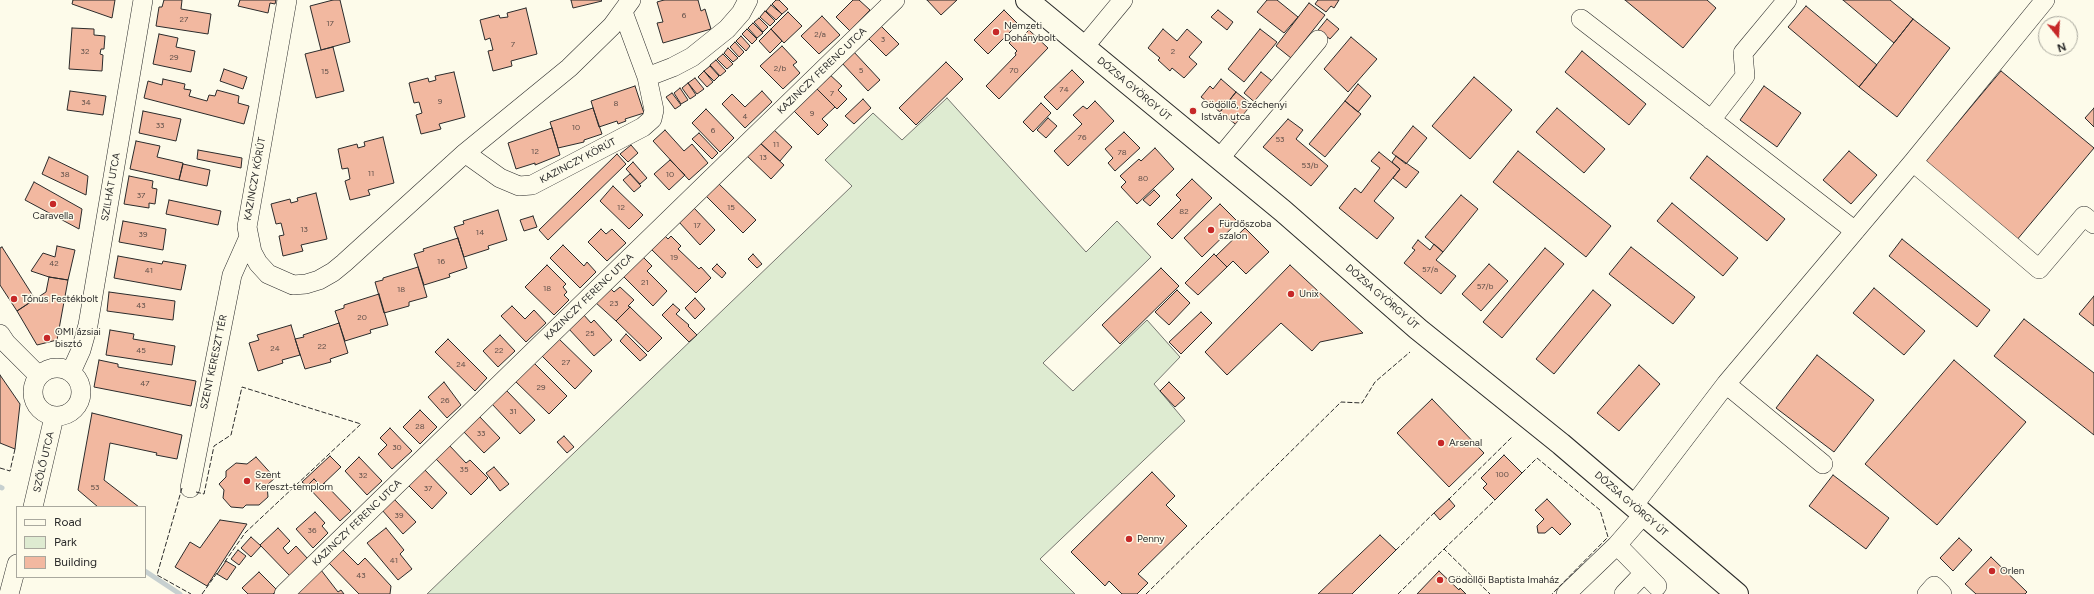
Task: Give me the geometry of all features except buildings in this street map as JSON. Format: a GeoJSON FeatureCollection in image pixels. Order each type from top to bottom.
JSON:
{"type":"FeatureCollection","features":[{"type":"Feature","properties":{"kind":"main road","name":"DÓZSA GYÖRGY ÚT"},"geometry":{"type":"LineString","coordinates":[[1027,0],[1283,211],[1418,329],[1549,434],[1737,594]]}},
{"type":"Feature","properties":{"kind":"street","name":"SZILHÁT UTCA"},"geometry":{"type":"LineString","coordinates":[[71,372],[81,350],[88,325],[143,0]]}},
{"type":"Feature","properties":{"kind":"street","name":"KAZINCZY KÖRÚT"},"geometry":{"type":"LineString","coordinates":[[287,0],[247,227],[248,239],[252,252],[258,263],[268,274],[293,285],[306,284],[319,280],[333,272],[344,263],[465,153],[569,68],[612,26],[627,6]]}},
{"type":"Feature","properties":{"kind":"street"},"geometry":{"type":"LineString","coordinates":[[1084,47],[1123,0]]}},
{"type":"Feature","properties":{"kind":"street"},"geometry":{"type":"LineString","coordinates":[[1711,120],[1745,76],[1743,53],[1787,0]]}},
{"type":"Feature","properties":{"kind":"street"},"geometry":{"type":"LineString","coordinates":[[1566,594],[1616,545],[1726,384],[1913,162],[2045,0]]}},
{"type":"Feature","properties":{"kind":"street"},"geometry":{"type":"LineString","coordinates":[[647,76],[673,67],[692,57],[727,29],[749,1]]}},
{"type":"Feature","properties":{"kind":"street","name":"KAZINCZY FERENC UTCA"},"geometry":{"type":"LineString","coordinates":[[284,594],[888,2]]}},
{"type":"Feature","properties":{"kind":"street","name":"KAZINCZY KÖRÚT"},"geometry":{"type":"LineString","coordinates":[[465,153],[500,178],[519,186],[532,185],[644,127],[652,119],[654,110],[647,76],[627,6]]}},
{"type":"Feature","properties":{"kind":"street"},"geometry":{"type":"LineString","coordinates":[[1581,19],[1855,231]]}},
{"type":"Feature","properties":{"kind":"street"},"geometry":{"type":"LineString","coordinates":[[1219,159],[1318,40]]}},
{"type":"Feature","properties":{"kind":"street"},"geometry":{"type":"LineString","coordinates":[[1913,162],[2040,270],[2084,216],[2094,224]]}},
{"type":"Feature","properties":{"kind":"street","name":"SZENT KERESZT TÉR"},"geometry":{"type":"LineString","coordinates":[[190,488],[232,275],[248,239]]}},
{"type":"Feature","properties":{"kind":"street"},"geometry":{"type":"LineString","coordinates":[[0,334],[6,343],[39,376]]}},
{"type":"Feature","properties":{"kind":"street"},"geometry":{"type":"LineString","coordinates":[[54,368],[63,368],[71,372],[82,387],[81,400],[73,411],[61,417],[54,417],[41,410],[33,397],[35,383],[39,376],[54,368]]}},
{"type":"Feature","properties":{"kind":"street"},"geometry":{"type":"LineString","coordinates":[[1726,384],[1823,464]]}},
{"type":"Feature","properties":{"kind":"street","name":"SZŐLŐ UTCA"},"geometry":{"type":"LineString","coordinates":[[33,506],[54,417]]}},
{"type":"Feature","properties":{"kind":"street"},"geometry":{"type":"LineString","coordinates":[[1616,545],[1650,580],[1624,594]]}},
{"type":"Feature","properties":{"kind":"street"},"geometry":{"type":"LineString","coordinates":[[9,594],[16,568]]}},
{"type":"Feature","properties":{"kind":"green space"},"geometry":{"type":"Polygon","coordinates":[[[947,98],[1086,252],[1117,221],[1151,257],[1043,363],[1073,391],[1147,320],[1180,357],[1154,384],[1185,421],[1040,559],[1075,594],[427,594],[852,186],[825,160],[873,113],[902,140],[947,98]]]}},
{"type":"Feature","properties":{"kind":"waterway"},"geometry":{"type":"LineString","coordinates":[[146,572],[180,594]]}},
{"type":"Feature","properties":{"kind":"fence"},"geometry":{"type":"LineString","coordinates":[[1146,594],[1341,402],[1362,403],[1375,382],[1410,352]]}},
{"type":"Feature","properties":{"kind":"fence"},"geometry":{"type":"LineString","coordinates":[[196,492],[204,494],[214,446],[231,435],[242,387],[361,424],[245,533],[224,563]]}},
{"type":"Feature","properties":{"kind":"fence"},"geometry":{"type":"LineString","coordinates":[[1448,500],[1512,437]]}},
{"type":"Feature","properties":{"kind":"fence"},"geometry":{"type":"LineString","coordinates":[[0,468],[10,471],[15,449]]}},
{"type":"Feature","properties":{"kind":"fence"},"geometry":{"type":"LineString","coordinates":[[1522,473],[1537,458],[1600,510],[1608,537],[1552,594]]}},
{"type":"Feature","properties":{"kind":"fence"},"geometry":{"type":"LineString","coordinates":[[182,488],[157,575],[191,594]]}},
{"type":"Feature","properties":{"kind":"fence"},"geometry":{"type":"LineString","coordinates":[[1444,549],[1495,500]]}},
{"type":"Feature","properties":{"kind":"fence"},"geometry":{"type":"LineString","coordinates":[[1396,550],[1436,511]]}},
{"type":"Feature","properties":{"kind":"fence"},"geometry":{"type":"LineString","coordinates":[[1398,594],[1444,549],[1490,594]]}},
{"type":"Feature","properties":{"kind":"fence"},"geometry":{"type":"LineString","coordinates":[[202,594],[217,573]]}},
{"type":"Feature","properties":{"kind":"place","name":"Nemzeti Dohánybolt"},"geometry":{"type":"Point","coordinates":[996,32]}},
{"type":"Feature","properties":{"kind":"place","name":"Gödöllő, Széchenyi István utca"},"geometry":{"type":"Point","coordinates":[1193,111]}},
{"type":"Feature","properties":{"kind":"place","name":"Caravella"},"geometry":{"type":"Point","coordinates":[53,204]}},
{"type":"Feature","properties":{"kind":"place","name":"Fürdőszoba szalon"},"geometry":{"type":"Point","coordinates":[1211,230]}},
{"type":"Feature","properties":{"kind":"place","name":"Unix"},"geometry":{"type":"Point","coordinates":[1291,294]}},
{"type":"Feature","properties":{"kind":"place","name":"Tónus Festékbolt"},"geometry":{"type":"Point","coordinates":[14,299]}},
{"type":"Feature","properties":{"kind":"place","name":"OMI ázsiai bisztó"},"geometry":{"type":"Point","coordinates":[47,338]}},
{"type":"Feature","properties":{"kind":"place","name":"Arsenal"},"geometry":{"type":"Point","coordinates":[1441,443]}},
{"type":"Feature","properties":{"kind":"place","name":"Szent Kereszt-templom"},"geometry":{"type":"Point","coordinates":[247,481]}},
{"type":"Feature","properties":{"kind":"place","name":"Penny"},"geometry":{"type":"Point","coordinates":[1129,539]}},
{"type":"Feature","properties":{"kind":"place","name":"Orlen"},"geometry":{"type":"Point","coordinates":[1992,571]}},
{"type":"Feature","properties":{"kind":"place","name":"Gödöllői Baptista Imaház"},"geometry":{"type":"Point","coordinates":[1440,580]}}]}
